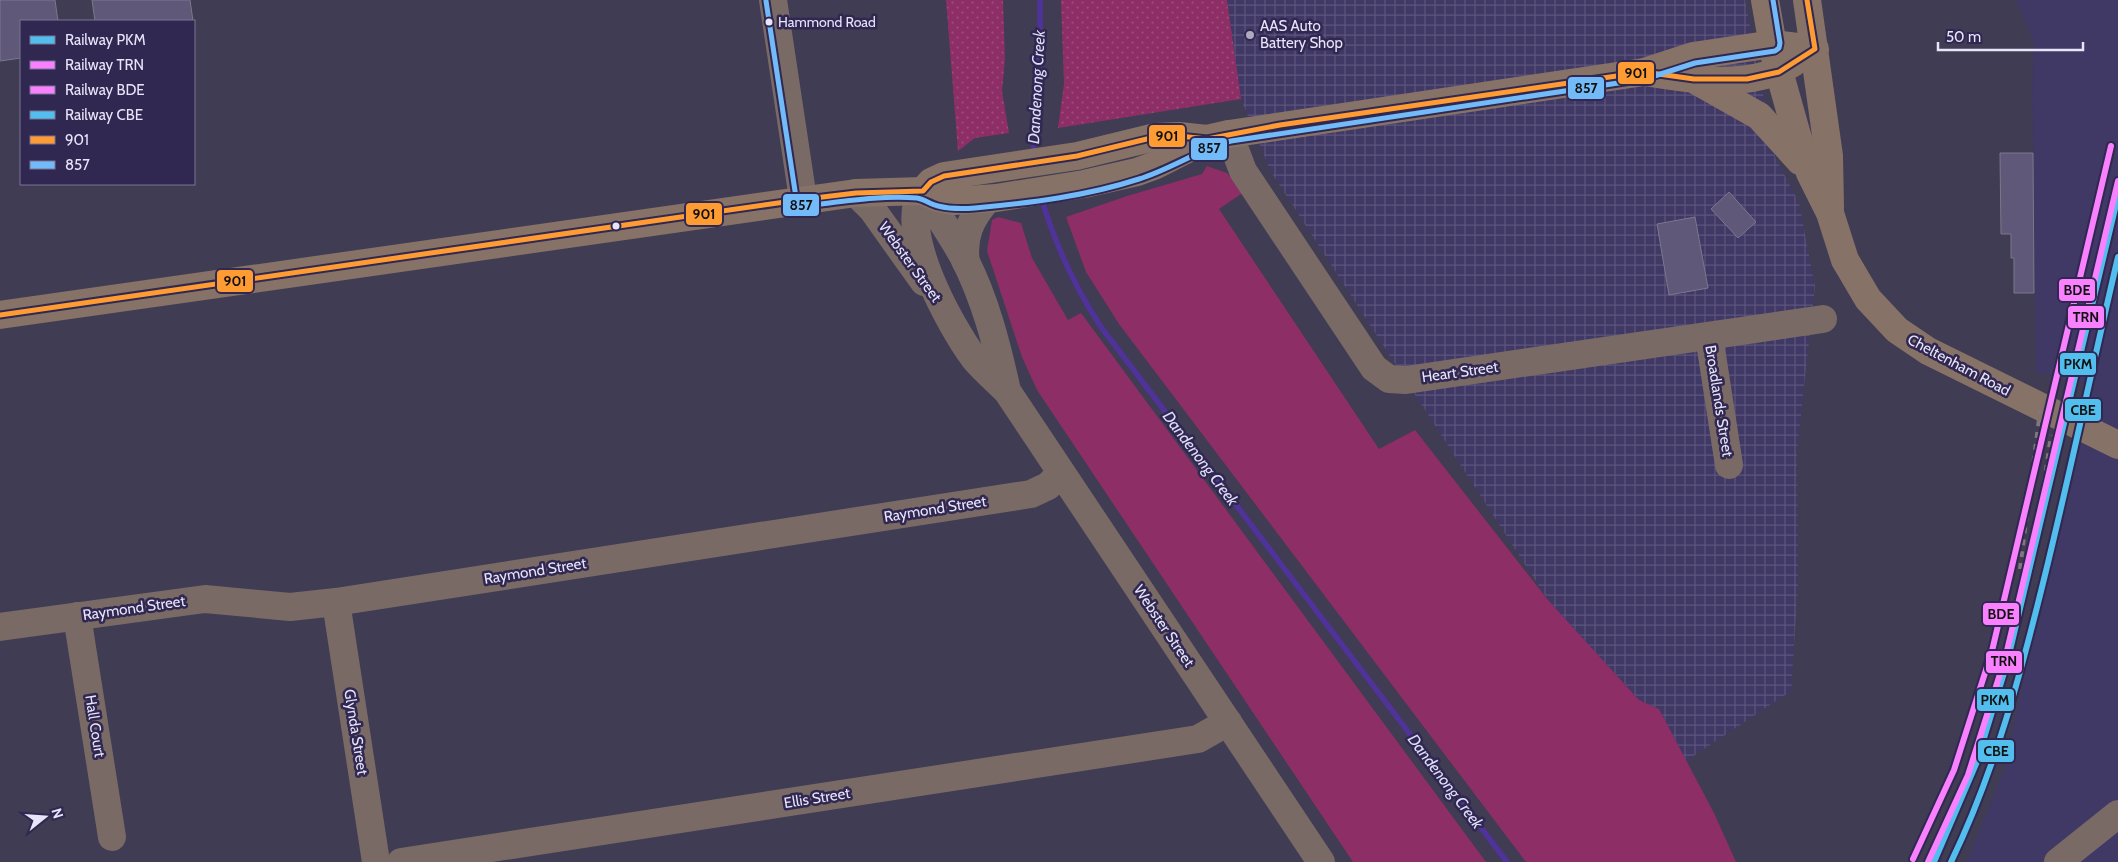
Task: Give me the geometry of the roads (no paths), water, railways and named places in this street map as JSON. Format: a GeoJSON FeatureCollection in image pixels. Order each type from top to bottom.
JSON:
{"type":"FeatureCollection","features":[{"type":"Feature","properties":{"kind":"main road","name":"Cheltenham Road"},"geometry":{"type":"LineString","coordinates":[[1765,0],[1779,72],[1810,173],[1830,213],[1841,249],[1857,283],[1874,306],[1897,330],[1928,352],[2118,446]]}},
{"type":"Feature","properties":{"kind":"main road","name":"Cheltenham Road"},"geometry":{"type":"LineString","coordinates":[[1807,0],[1829,156],[1830,213]]}},
{"type":"Feature","properties":{"kind":"main road"},"geometry":{"type":"LineString","coordinates":[[922,191],[931,182],[944,176],[1077,156],[1155,137],[1218,136],[1644,72],[1693,56],[1773,44],[1815,49]]}},
{"type":"Feature","properties":{"kind":"main road"},"geometry":{"type":"LineString","coordinates":[[1644,72],[1694,80],[1733,79],[1779,72],[1815,49]]}},
{"type":"Feature","properties":{"kind":"main road"},"geometry":{"type":"LineString","coordinates":[[1694,80],[1734,100],[1764,120],[1810,173]]}},
{"type":"Feature","properties":{"kind":"main road"},"geometry":{"type":"LineString","coordinates":[[0,314],[803,199],[856,193],[922,191],[950,201],[992,198],[1084,184],[1122,176],[1156,165],[1218,136]]}},
{"type":"Feature","properties":{"kind":"street"},"geometry":{"type":"LineString","coordinates":[[773,0],[803,199]]}},
{"type":"Feature","properties":{"kind":"street","name":"Heart Street"},"geometry":{"type":"LineString","coordinates":[[1218,136],[1374,368],[1390,378],[1406,380],[1823,319]]}},
{"type":"Feature","properties":{"kind":"street","name":"Webster Street"},"geometry":{"type":"LineString","coordinates":[[922,191],[966,262],[998,348],[1007,391]]}},
{"type":"Feature","properties":{"kind":"street","name":"Webster Street"},"geometry":{"type":"LineString","coordinates":[[922,191],[916,206],[920,248],[929,275],[944,309]]}},
{"type":"Feature","properties":{"kind":"street","name":"Webster Street"},"geometry":{"type":"LineString","coordinates":[[856,193],[872,209],[944,309],[974,356],[1007,391],[1321,862]]}},
{"type":"Feature","properties":{"kind":"street","name":"Webster Street"},"geometry":{"type":"LineString","coordinates":[[966,262],[967,231],[976,213],[992,198]]}},
{"type":"Feature","properties":{"kind":"street","name":"Broadlands Street"},"geometry":{"type":"LineString","coordinates":[[1709,336],[1729,465]]}},
{"type":"Feature","properties":{"kind":"street","name":"Raymond Street"},"geometry":{"type":"LineString","coordinates":[[0,627],[205,599],[221,598],[274,607],[307,606],[336,602],[1031,494],[1048,486],[1061,473]]}},
{"type":"Feature","properties":{"kind":"street","name":"Glynda Street"},"geometry":{"type":"LineString","coordinates":[[336,602],[376,862]]}},
{"type":"Feature","properties":{"kind":"street","name":"Hall Court"},"geometry":{"type":"LineString","coordinates":[[77,616],[112,837]]}},
{"type":"Feature","properties":{"kind":"street","name":"Ellis Street"},"geometry":{"type":"LineString","coordinates":[[401,862],[1198,739],[1228,722]]}},
{"type":"Feature","properties":{"kind":"street"},"geometry":{"type":"LineString","coordinates":[[2058,862],[2118,814]]}},
{"type":"Feature","properties":{"kind":"waterway","name":"Dandenong Creek"},"geometry":{"type":"LineString","coordinates":[[1033,156],[1040,53],[1040,0]]}},
{"type":"Feature","properties":{"kind":"waterway","name":"Dandenong Creek"},"geometry":{"type":"LineString","coordinates":[[1041,197],[1052,231],[1066,264],[1082,296],[1101,327],[1507,862]]}},
{"type":"Feature","properties":{"kind":"railway"},"geometry":{"type":"LineString","coordinates":[[2020,569],[2040,411]]}},
{"type":"Feature","properties":{"kind":"railway"},"geometry":{"type":"LineString","coordinates":[[2032,566],[2051,435]]}},
{"type":"Feature","properties":{"kind":"rail line","name":"BDE"},"geometry":{"type":"LineString","coordinates":[[1913,859],[1954,770],[1992,651],[2111,146]]}},
{"type":"Feature","properties":{"kind":"rail line","name":"TRN"},"geometry":{"type":"LineString","coordinates":[[1928,862],[1968,775],[2006,655],[2118,181]]}},
{"type":"Feature","properties":{"kind":"rail line","name":"PKM"},"geometry":{"type":"LineString","coordinates":[[1934,862],[1976,764],[2007,663],[2118,196]]}},
{"type":"Feature","properties":{"kind":"rail line","name":"CBE"},"geometry":{"type":"LineString","coordinates":[[1951,862],[1981,793],[2006,721],[2016,685],[2055,535],[2118,257]]}},
{"type":"Feature","properties":{"kind":"place","name":"Hammond Road"},"geometry":{"type":"Point","coordinates":[769,22]}},
{"type":"Feature","properties":{"kind":"place","name":"AAS Auto Battery Shop"},"geometry":{"type":"Point","coordinates":[1250,35]}}]}
